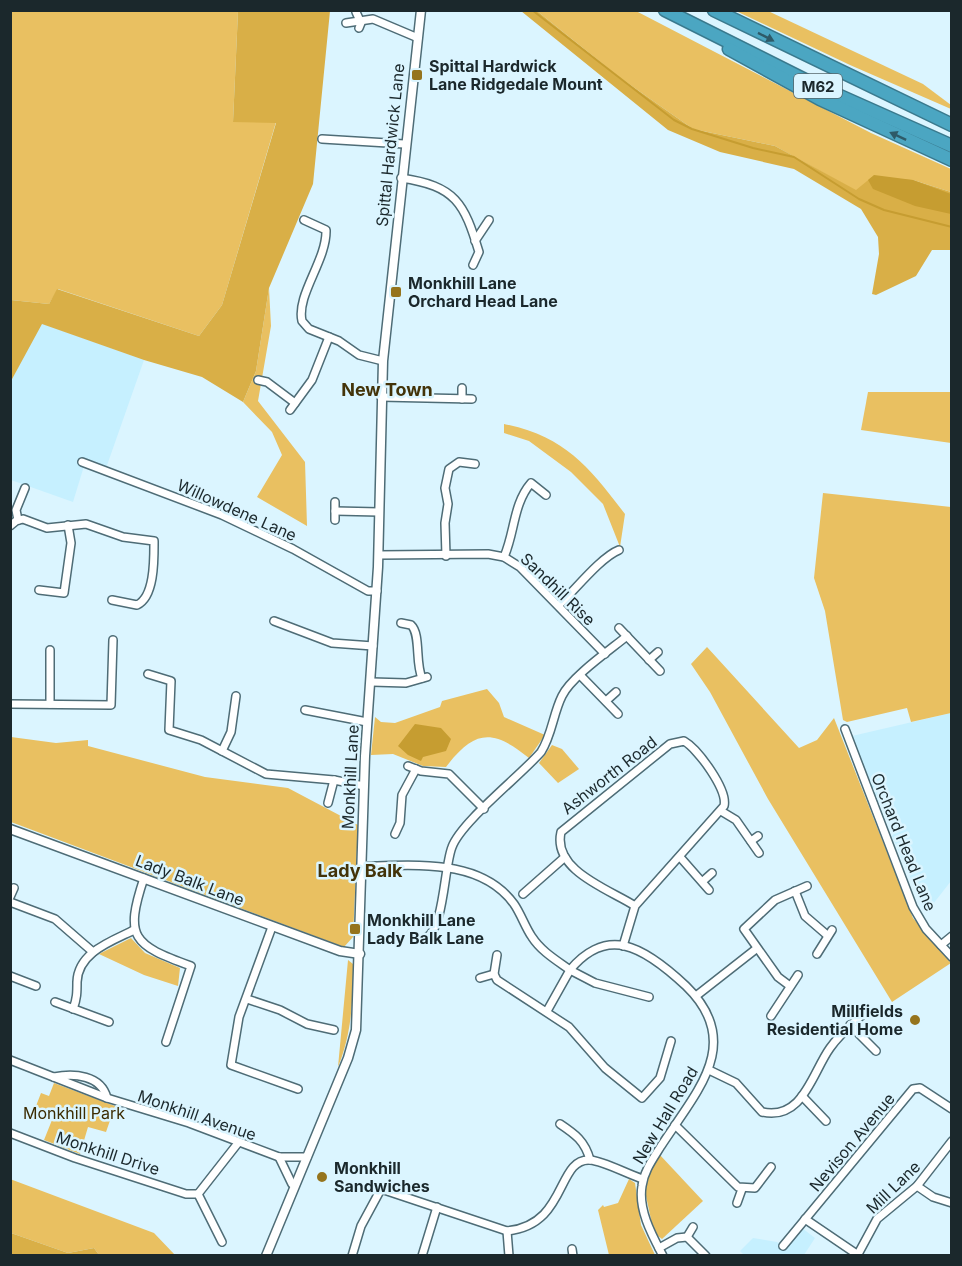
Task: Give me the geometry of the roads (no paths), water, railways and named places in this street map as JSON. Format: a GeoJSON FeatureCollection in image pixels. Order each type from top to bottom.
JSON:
{"type":"FeatureCollection","features":[{"type":"Feature","properties":{"kind":"highway","name":"M62"},"geometry":{"type":"LineString","coordinates":[[665,10],[951,146]]}},
{"type":"Feature","properties":{"kind":"highway","name":"M62"},"geometry":{"type":"LineString","coordinates":[[714,10],[951,125]]}},
{"type":"Feature","properties":{"kind":"highway"},"geometry":{"type":"LineString","coordinates":[[687,22],[775,76],[951,160]]}},
{"type":"Feature","properties":{"kind":"highway"},"geometry":{"type":"LineString","coordinates":[[897,122],[951,151]]}},
{"type":"Feature","properties":{"kind":"street","name":"Spittal Hardwick Lane"},"geometry":{"type":"LineString","coordinates":[[391,283],[404,144],[421,10]]}},
{"type":"Feature","properties":{"kind":"street"},"geometry":{"type":"LineString","coordinates":[[346,23],[373,19],[418,38]]}},
{"type":"Feature","properties":{"kind":"street"},"geometry":{"type":"LineString","coordinates":[[322,139],[404,144]]}},
{"type":"Feature","properties":{"kind":"street"},"geometry":{"type":"LineString","coordinates":[[401,178],[429,184],[457,200],[465,211],[479,252],[473,265]]}},
{"type":"Feature","properties":{"kind":"street"},"geometry":{"type":"LineString","coordinates":[[304,220],[328,227],[320,262],[303,302],[301,317],[309,329],[329,337],[366,358],[383,361]]}},
{"type":"Feature","properties":{"kind":"street"},"geometry":{"type":"LineString","coordinates":[[475,241],[489,220]]}},
{"type":"Feature","properties":{"kind":"street","name":"Monkhill Lane"},"geometry":{"type":"LineString","coordinates":[[267,1256],[352,1049],[356,1030],[367,722],[372,682],[379,555],[381,397],[391,283]]}},
{"type":"Feature","properties":{"kind":"street"},"geometry":{"type":"LineString","coordinates":[[290,410],[312,380],[329,337]]}},
{"type":"Feature","properties":{"kind":"street"},"geometry":{"type":"LineString","coordinates":[[258,380],[267,382],[295,403]]}},
{"type":"Feature","properties":{"kind":"street"},"geometry":{"type":"LineString","coordinates":[[462,388],[462,399]]}},
{"type":"Feature","properties":{"kind":"street"},"geometry":{"type":"LineString","coordinates":[[381,397],[472,399]]}},
{"type":"Feature","properties":{"kind":"street","name":"Willowdene Lane"},"geometry":{"type":"LineString","coordinates":[[82,462],[222,515],[293,549],[368,591],[377,591]]}},
{"type":"Feature","properties":{"kind":"street"},"geometry":{"type":"LineString","coordinates":[[447,556],[445,522],[448,504],[445,488],[449,469],[459,462],[475,464]]}},
{"type":"Feature","properties":{"kind":"street"},"geometry":{"type":"LineString","coordinates":[[504,557],[514,530],[516,509],[522,494],[531,483],[546,495]]}},
{"type":"Feature","properties":{"kind":"street"},"geometry":{"type":"LineString","coordinates":[[18,520],[16,510],[25,488]]}},
{"type":"Feature","properties":{"kind":"street"},"geometry":{"type":"LineString","coordinates":[[335,502],[335,520]]}},
{"type":"Feature","properties":{"kind":"street"},"geometry":{"type":"LineString","coordinates":[[335,511],[379,512]]}},
{"type":"Feature","properties":{"kind":"street"},"geometry":{"type":"LineString","coordinates":[[18,520],[47,528],[86,524],[123,537],[154,541],[150,583],[143,601],[137,605],[112,600]]}},
{"type":"Feature","properties":{"kind":"street"},"geometry":{"type":"LineString","coordinates":[[10,526],[18,520]]}},
{"type":"Feature","properties":{"kind":"street"},"geometry":{"type":"LineString","coordinates":[[39,590],[64,593],[71,543],[68,525]]}},
{"type":"Feature","properties":{"kind":"street"},"geometry":{"type":"LineString","coordinates":[[558,605],[584,582],[605,557],[619,550]]}},
{"type":"Feature","properties":{"kind":"street","name":"Sandhill Rise"},"geometry":{"type":"LineString","coordinates":[[379,555],[488,554],[504,557],[520,567],[604,654]]}},
{"type":"Feature","properties":{"kind":"street"},"geometry":{"type":"LineString","coordinates":[[274,621],[332,643],[373,646]]}},
{"type":"Feature","properties":{"kind":"street"},"geometry":{"type":"LineString","coordinates":[[372,682],[406,683],[424,678],[417,665],[416,632],[411,625],[401,623]]}},
{"type":"Feature","properties":{"kind":"street"},"geometry":{"type":"LineString","coordinates":[[619,628],[660,671]]}},
{"type":"Feature","properties":{"kind":"street"},"geometry":{"type":"LineString","coordinates":[[426,938],[432,934],[438,922],[446,866],[457,836],[542,750],[562,697],[580,675],[627,636]]}},
{"type":"Feature","properties":{"kind":"street"},"geometry":{"type":"LineString","coordinates":[[10,704],[111,705],[113,640]]}},
{"type":"Feature","properties":{"kind":"street"},"geometry":{"type":"LineString","coordinates":[[50,650],[50,704]]}},
{"type":"Feature","properties":{"kind":"street"},"geometry":{"type":"LineString","coordinates":[[649,660],[658,652]]}},
{"type":"Feature","properties":{"kind":"street"},"geometry":{"type":"LineString","coordinates":[[148,674],[171,681],[169,730],[201,740],[266,774],[334,780],[364,786]]}},
{"type":"Feature","properties":{"kind":"street"},"geometry":{"type":"LineString","coordinates":[[580,675],[618,714]]}},
{"type":"Feature","properties":{"kind":"street"},"geometry":{"type":"LineString","coordinates":[[606,701],[616,692]]}},
{"type":"Feature","properties":{"kind":"street"},"geometry":{"type":"LineString","coordinates":[[222,751],[231,732],[236,696]]}},
{"type":"Feature","properties":{"kind":"street"},"geometry":{"type":"LineString","coordinates":[[305,710],[367,722]]}},
{"type":"Feature","properties":{"kind":"street","name":"Orchard Head Lane"},"geometry":{"type":"LineString","coordinates":[[845,729],[913,907],[926,929],[951,957]]}},
{"type":"Feature","properties":{"kind":"street","name":"Ashworth Road"},"geometry":{"type":"LineString","coordinates":[[565,856],[559,845],[561,832],[565,827],[590,810],[666,747],[680,740],[695,749],[723,791],[725,801],[721,811]]}},
{"type":"Feature","properties":{"kind":"street"},"geometry":{"type":"LineString","coordinates":[[395,834],[400,823],[402,795],[412,767],[449,774],[484,809]]}},
{"type":"Feature","properties":{"kind":"street"},"geometry":{"type":"LineString","coordinates":[[328,804],[334,780]]}},
{"type":"Feature","properties":{"kind":"street"},"geometry":{"type":"LineString","coordinates":[[547,1011],[570,970],[579,959],[595,949],[613,945],[622,946],[635,906],[721,811],[736,820],[759,853]]}},
{"type":"Feature","properties":{"kind":"street","name":"Lady Balk Lane"},"geometry":{"type":"LineString","coordinates":[[10,829],[272,927],[340,951],[360,954]]}},
{"type":"Feature","properties":{"kind":"street"},"geometry":{"type":"LineString","coordinates":[[751,841],[758,836]]}},
{"type":"Feature","properties":{"kind":"street"},"geometry":{"type":"LineString","coordinates":[[523,894],[565,856],[587,880],[635,906]]}},
{"type":"Feature","properties":{"kind":"street"},"geometry":{"type":"LineString","coordinates":[[680,857],[710,890]]}},
{"type":"Feature","properties":{"kind":"street"},"geometry":{"type":"LineString","coordinates":[[363,866],[446,866],[471,875],[500,890],[515,905],[532,938],[542,950],[570,970],[595,983],[649,997]]}},
{"type":"Feature","properties":{"kind":"street"},"geometry":{"type":"LineString","coordinates":[[703,881],[712,873]]}},
{"type":"Feature","properties":{"kind":"street"},"geometry":{"type":"LineString","coordinates":[[144,878],[134,911],[135,930],[146,946],[157,953],[190,966],[166,1042]]}},
{"type":"Feature","properties":{"kind":"street"},"geometry":{"type":"LineString","coordinates":[[790,986],[778,976],[744,932],[745,927],[775,900],[807,886]]}},
{"type":"Feature","properties":{"kind":"street"},"geometry":{"type":"LineString","coordinates":[[14,888],[10,900],[55,919],[93,952]]}},
{"type":"Feature","properties":{"kind":"street"},"geometry":{"type":"LineString","coordinates":[[795,891],[805,916],[829,933],[817,954]]}},
{"type":"Feature","properties":{"kind":"street"},"geometry":{"type":"LineString","coordinates":[[272,927],[237,1026],[231,1065],[298,1089]]}},
{"type":"Feature","properties":{"kind":"street"},"geometry":{"type":"LineString","coordinates":[[73,1009],[78,994],[78,976],[93,952],[135,930]]}},
{"type":"Feature","properties":{"kind":"street"},"geometry":{"type":"LineString","coordinates":[[941,945],[951,936]]}},
{"type":"Feature","properties":{"kind":"street","name":"New Hall Road"},"geometry":{"type":"LineString","coordinates":[[622,946],[633,948],[656,962],[696,996],[708,1015],[714,1032],[715,1050],[709,1070],[643,1179],[644,1209],[661,1252]]}},
{"type":"Feature","properties":{"kind":"street"},"geometry":{"type":"LineString","coordinates":[[696,996],[756,949]]}},
{"type":"Feature","properties":{"kind":"street"},"geometry":{"type":"LineString","coordinates":[[497,955],[494,974],[503,985],[547,1011],[576,1033],[605,1068],[642,1098],[660,1078],[671,1041]]}},
{"type":"Feature","properties":{"kind":"street"},"geometry":{"type":"LineString","coordinates":[[480,978],[494,974]]}},
{"type":"Feature","properties":{"kind":"street"},"geometry":{"type":"LineString","coordinates":[[771,1016],[798,975]]}},
{"type":"Feature","properties":{"kind":"street"},"geometry":{"type":"LineString","coordinates":[[10,976],[36,986]]}},
{"type":"Feature","properties":{"kind":"street"},"geometry":{"type":"LineString","coordinates":[[247,999],[280,1010],[320,1029],[334,1030]]}},
{"type":"Feature","properties":{"kind":"street"},"geometry":{"type":"LineString","coordinates":[[55,1002],[109,1022]]}},
{"type":"Feature","properties":{"kind":"street"},"geometry":{"type":"LineString","coordinates":[[709,1070],[736,1083],[762,1112],[783,1112],[802,1096],[813,1082],[827,1051],[862,1015]]}},
{"type":"Feature","properties":{"kind":"street"},"geometry":{"type":"LineString","coordinates":[[850,1025],[876,1051]]}},
{"type":"Feature","properties":{"kind":"street","name":"Monkhill Avenue"},"geometry":{"type":"LineString","coordinates":[[10,1060],[107,1098],[189,1123],[279,1157],[307,1157]]}},
{"type":"Feature","properties":{"kind":"street","name":"Monkhill Avenue"},"geometry":{"type":"LineString","coordinates":[[51,1077],[79,1075],[101,1085],[107,1098]]}},
{"type":"Feature","properties":{"kind":"street","name":"Nevison Avenue"},"geometry":{"type":"LineString","coordinates":[[783,1246],[913,1089],[920,1088],[951,1109]]}},
{"type":"Feature","properties":{"kind":"street"},"geometry":{"type":"LineString","coordinates":[[802,1096],[826,1121]]}},
{"type":"Feature","properties":{"kind":"street"},"geometry":{"type":"LineString","coordinates":[[560,1124],[580,1138],[590,1160]]}},
{"type":"Feature","properties":{"kind":"street"},"geometry":{"type":"LineString","coordinates":[[675,1125],[731,1183],[742,1189],[755,1188],[771,1167]]}},
{"type":"Feature","properties":{"kind":"street","name":"Monkhill Drive"},"geometry":{"type":"LineString","coordinates":[[10,1133],[85,1162],[186,1194],[198,1194]]}},
{"type":"Feature","properties":{"kind":"street","name":"Mill Lane"},"geometry":{"type":"LineString","coordinates":[[857,1255],[879,1217],[917,1186],[951,1141]]}},
{"type":"Feature","properties":{"kind":"street"},"geometry":{"type":"LineString","coordinates":[[222,1242],[198,1194],[238,1143]]}},
{"type":"Feature","properties":{"kind":"street"},"geometry":{"type":"LineString","coordinates":[[279,1157],[292,1184],[295,1185]]}},
{"type":"Feature","properties":{"kind":"street"},"geometry":{"type":"LineString","coordinates":[[352,1256],[361,1226],[381,1189],[507,1231],[520,1229],[540,1220],[554,1204],[572,1167],[590,1160],[643,1179]]}},
{"type":"Feature","properties":{"kind":"street"},"geometry":{"type":"LineString","coordinates":[[917,1186],[933,1197],[951,1203]]}},
{"type":"Feature","properties":{"kind":"street"},"geometry":{"type":"LineString","coordinates":[[737,1203],[742,1189]]}},
{"type":"Feature","properties":{"kind":"street"},"geometry":{"type":"LineString","coordinates":[[422,1256],[437,1207]]}},
{"type":"Feature","properties":{"kind":"street"},"geometry":{"type":"LineString","coordinates":[[805,1219],[857,1255]]}},
{"type":"Feature","properties":{"kind":"street"},"geometry":{"type":"LineString","coordinates":[[687,1237],[693,1227]]}},
{"type":"Feature","properties":{"kind":"street"},"geometry":{"type":"LineString","coordinates":[[507,1231],[509,1256]]}},
{"type":"Feature","properties":{"kind":"street"},"geometry":{"type":"LineString","coordinates":[[661,1252],[677,1238],[687,1237]]}},
{"type":"Feature","properties":{"kind":"street"},"geometry":{"type":"LineString","coordinates":[[687,1237],[706,1256]]}},
{"type":"Feature","properties":{"kind":"waterway"},"geometry":{"type":"LineString","coordinates":[[532,10],[674,120],[692,129],[753,148],[794,157],[859,199],[884,210],[952,227]]}},
{"type":"Feature","properties":{"kind":"place","name":"Spittal Hardwick Lane Ridgedale Mount"},"geometry":{"type":"Point","coordinates":[417,75]}},
{"type":"Feature","properties":{"kind":"place","name":"Monkhill Lane Orchard Head Lane"},"geometry":{"type":"Point","coordinates":[396,292]}},
{"type":"Feature","properties":{"kind":"place","name":"Monkhill Lane Lady Balk Lane"},"geometry":{"type":"Point","coordinates":[355,929]}},
{"type":"Feature","properties":{"kind":"place","name":"Millfields Residential Home"},"geometry":{"type":"Point","coordinates":[915,1020]}},
{"type":"Feature","properties":{"kind":"place","name":"Monkhill Sandwiches"},"geometry":{"type":"Point","coordinates":[322,1177]}},
{"type":"Feature","properties":{"kind":"district","name":"New Town"},"geometry":{"type":"Point","coordinates":[387,389]}},
{"type":"Feature","properties":{"kind":"district","name":"Lady Balk"},"geometry":{"type":"Point","coordinates":[360,870]}},
{"type":"Feature","properties":{"kind":"park label","name":"Monkhill Park"},"geometry":{"type":"Point","coordinates":[74,1113]}}]}
